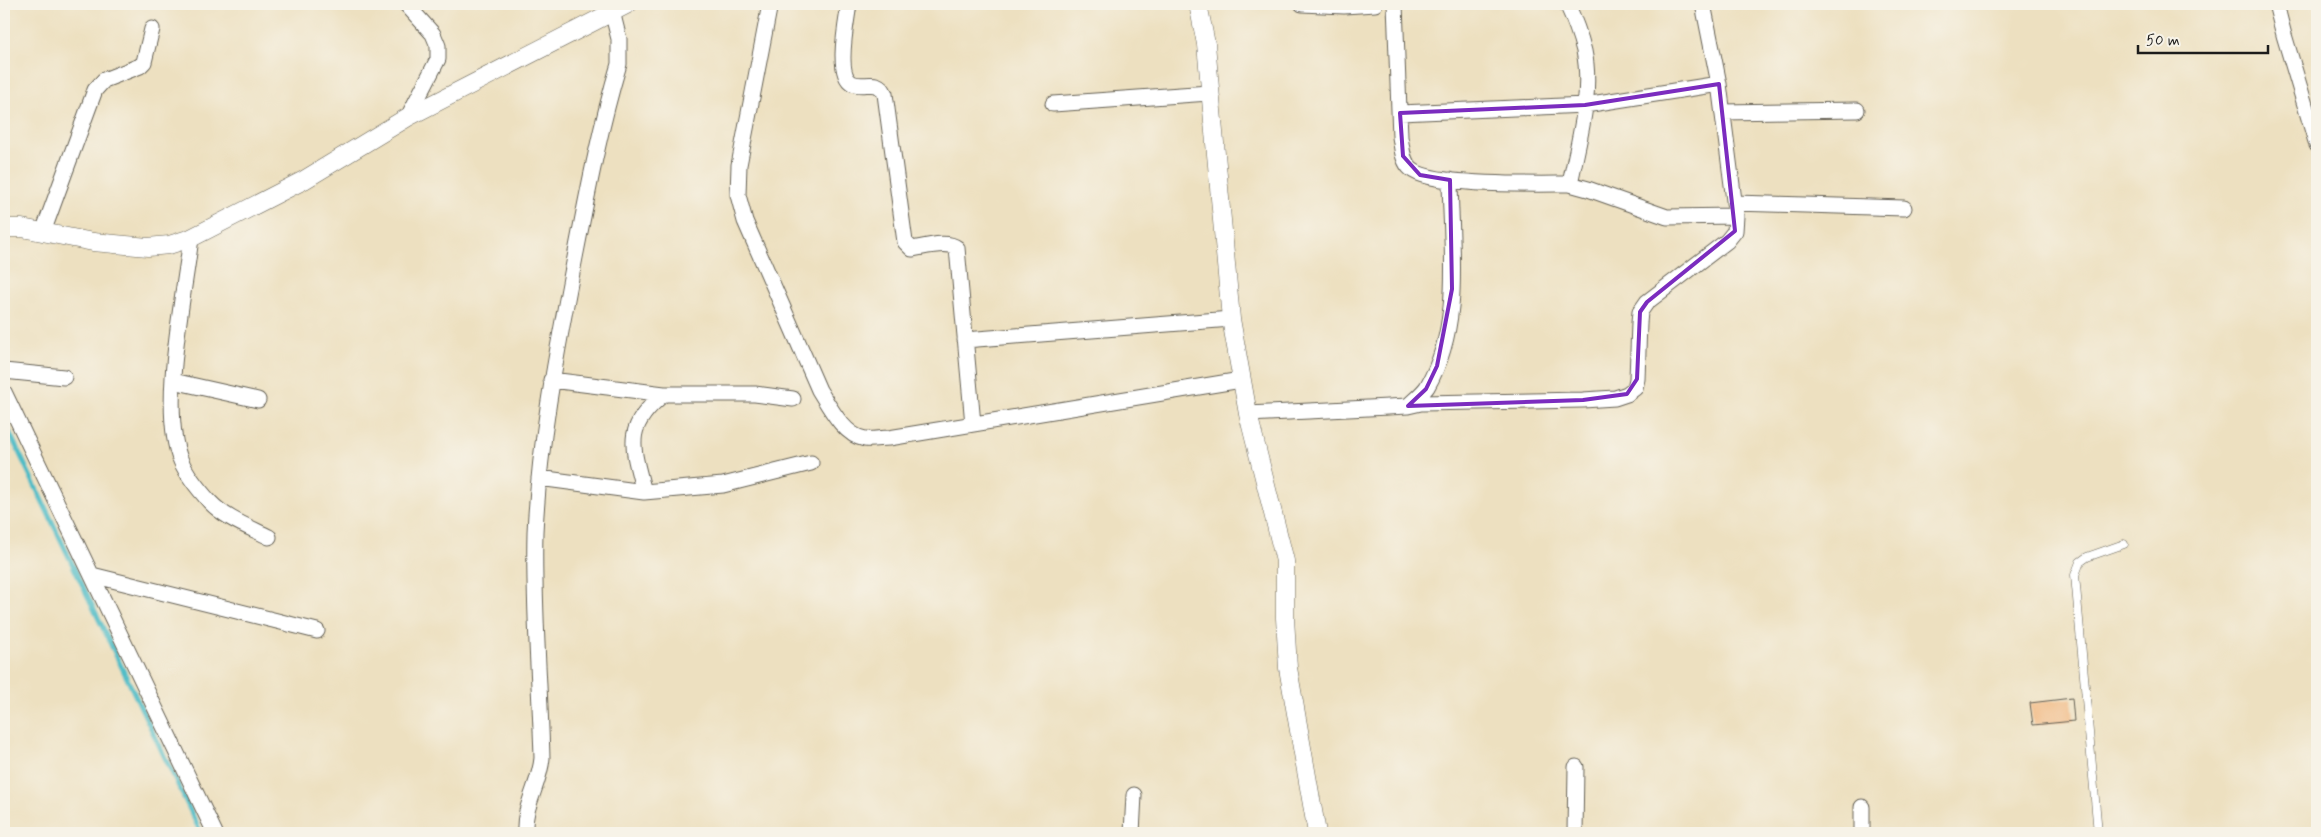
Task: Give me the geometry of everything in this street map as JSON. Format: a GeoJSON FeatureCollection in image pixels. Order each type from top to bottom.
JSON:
{"type":"FeatureCollection","features":[{"type":"Feature","properties":{"kind":"street"},"geometry":{"type":"LineString","coordinates":[[406,4],[433,34],[438,46],[438,58],[408,117]]}},
{"type":"Feature","properties":{"kind":"street"},"geometry":{"type":"LineString","coordinates":[[4,228],[22,228],[93,242],[148,247],[169,245],[191,238],[304,180],[408,117],[628,4]]}},
{"type":"Feature","properties":{"kind":"street"},"geometry":{"type":"LineString","coordinates":[[770,4],[739,165],[738,195],[745,221],[819,390],[832,411],[850,432],[864,439],[889,438],[1241,380]]}},
{"type":"Feature","properties":{"kind":"street"},"geometry":{"type":"LineString","coordinates":[[849,4],[843,67],[848,80],[853,84],[876,84],[881,86],[886,94],[903,233],[907,246],[912,249],[952,245],[957,248],[973,424]]}},
{"type":"Feature","properties":{"kind":"street"},"geometry":{"type":"LineString","coordinates":[[1198,4],[1206,44],[1231,319],[1248,414],[1285,561],[1284,618],[1288,668],[1316,833]]}},
{"type":"Feature","properties":{"kind":"street"},"geometry":{"type":"LineString","coordinates":[[1302,4],[1344,6],[1375,4]]}},
{"type":"Feature","properties":{"kind":"street"},"geometry":{"type":"LineString","coordinates":[[1395,4],[1403,156],[1409,168],[1420,175],[1450,180],[1570,184],[1667,216],[1735,209],[1904,208]]}},
{"type":"Feature","properties":{"kind":"street"},"geometry":{"type":"LineString","coordinates":[[1567,4],[1584,52],[1587,80],[1585,105],[1570,184]]}},
{"type":"Feature","properties":{"kind":"street"},"geometry":{"type":"LineString","coordinates":[[1248,414],[1408,406],[1421,403],[1615,398],[1627,394],[1635,388],[1640,312],[1647,302],[1727,241],[1735,231],[1735,209],[1723,112],[1704,4]]}},
{"type":"Feature","properties":{"kind":"street"},"geometry":{"type":"LineString","coordinates":[[2276,4],[2286,44],[2317,145]]}},
{"type":"Feature","properties":{"kind":"street"},"geometry":{"type":"LineString","coordinates":[[525,833],[529,801],[541,770],[542,758],[535,534],[539,478],[551,380],[579,235],[619,64],[619,39],[612,11]]}},
{"type":"Feature","properties":{"kind":"street"},"geometry":{"type":"LineString","coordinates":[[43,232],[95,90],[104,80],[140,66],[144,62],[152,29]]}},
{"type":"Feature","properties":{"kind":"street"},"geometry":{"type":"LineString","coordinates":[[1400,113],[1585,105],[1719,84]]}},
{"type":"Feature","properties":{"kind":"street"},"geometry":{"type":"LineString","coordinates":[[1053,104],[1209,93]]}},
{"type":"Feature","properties":{"kind":"street"},"geometry":{"type":"LineString","coordinates":[[1723,112],[1857,110]]}},
{"type":"Feature","properties":{"kind":"street"},"geometry":{"type":"LineString","coordinates":[[1408,406],[1426,389],[1445,339],[1452,289],[1450,180]]}},
{"type":"Feature","properties":{"kind":"street"},"geometry":{"type":"LineString","coordinates":[[191,238],[173,381],[174,430],[181,462],[210,502],[224,514],[268,537]]}},
{"type":"Feature","properties":{"kind":"street"},"geometry":{"type":"LineString","coordinates":[[965,340],[1231,319]]}},
{"type":"Feature","properties":{"kind":"street"},"geometry":{"type":"LineString","coordinates":[[4,371],[64,377]]}},
{"type":"Feature","properties":{"kind":"street"},"geometry":{"type":"LineString","coordinates":[[551,380],[664,394],[755,394],[794,399]]}},
{"type":"Feature","properties":{"kind":"street"},"geometry":{"type":"LineString","coordinates":[[173,381],[258,400]]}},
{"type":"Feature","properties":{"kind":"street"},"geometry":{"type":"LineString","coordinates":[[4,392],[215,833]]}},
{"type":"Feature","properties":{"kind":"street"},"geometry":{"type":"LineString","coordinates":[[644,492],[633,442],[636,427],[649,406],[664,394]]}},
{"type":"Feature","properties":{"kind":"street"},"geometry":{"type":"LineString","coordinates":[[539,478],[644,492],[723,485],[811,463]]}},
{"type":"Feature","properties":{"kind":"street"},"geometry":{"type":"LineString","coordinates":[[92,575],[317,631]]}},
{"type":"Feature","properties":{"kind":"street"},"geometry":{"type":"LineString","coordinates":[[1575,833],[1576,767]]}},
{"type":"Feature","properties":{"kind":"street"},"geometry":{"type":"LineString","coordinates":[[1132,833],[1134,795]]}},
{"type":"Feature","properties":{"kind":"street"},"geometry":{"type":"LineString","coordinates":[[1862,806],[1862,833]]}},
{"type":"Feature","properties":{"kind":"lane"},"geometry":{"type":"LineString","coordinates":[[2098,833],[2075,575],[2080,562],[2086,557],[2124,544]]}},
{"type":"Feature","properties":{"kind":"highlighted area"},"geometry":{"type":"Polygon","coordinates":[[[1719,84],[1735,231],[1647,302],[1640,312],[1637,379],[1627,394],[1583,400],[1408,406],[1426,389],[1437,366],[1452,289],[1450,180],[1420,175],[1403,156],[1400,113],[1585,105],[1719,84]]]}},
{"type":"Feature","properties":{"kind":"building"},"geometry":{"type":"Polygon","coordinates":[[[2072,698],[2074,721],[2033,725],[2030,703],[2072,698]]]}},
{"type":"Feature","properties":{"kind":"waterway"},"geometry":{"type":"LineString","coordinates":[[4,421],[201,833]]}}]}
